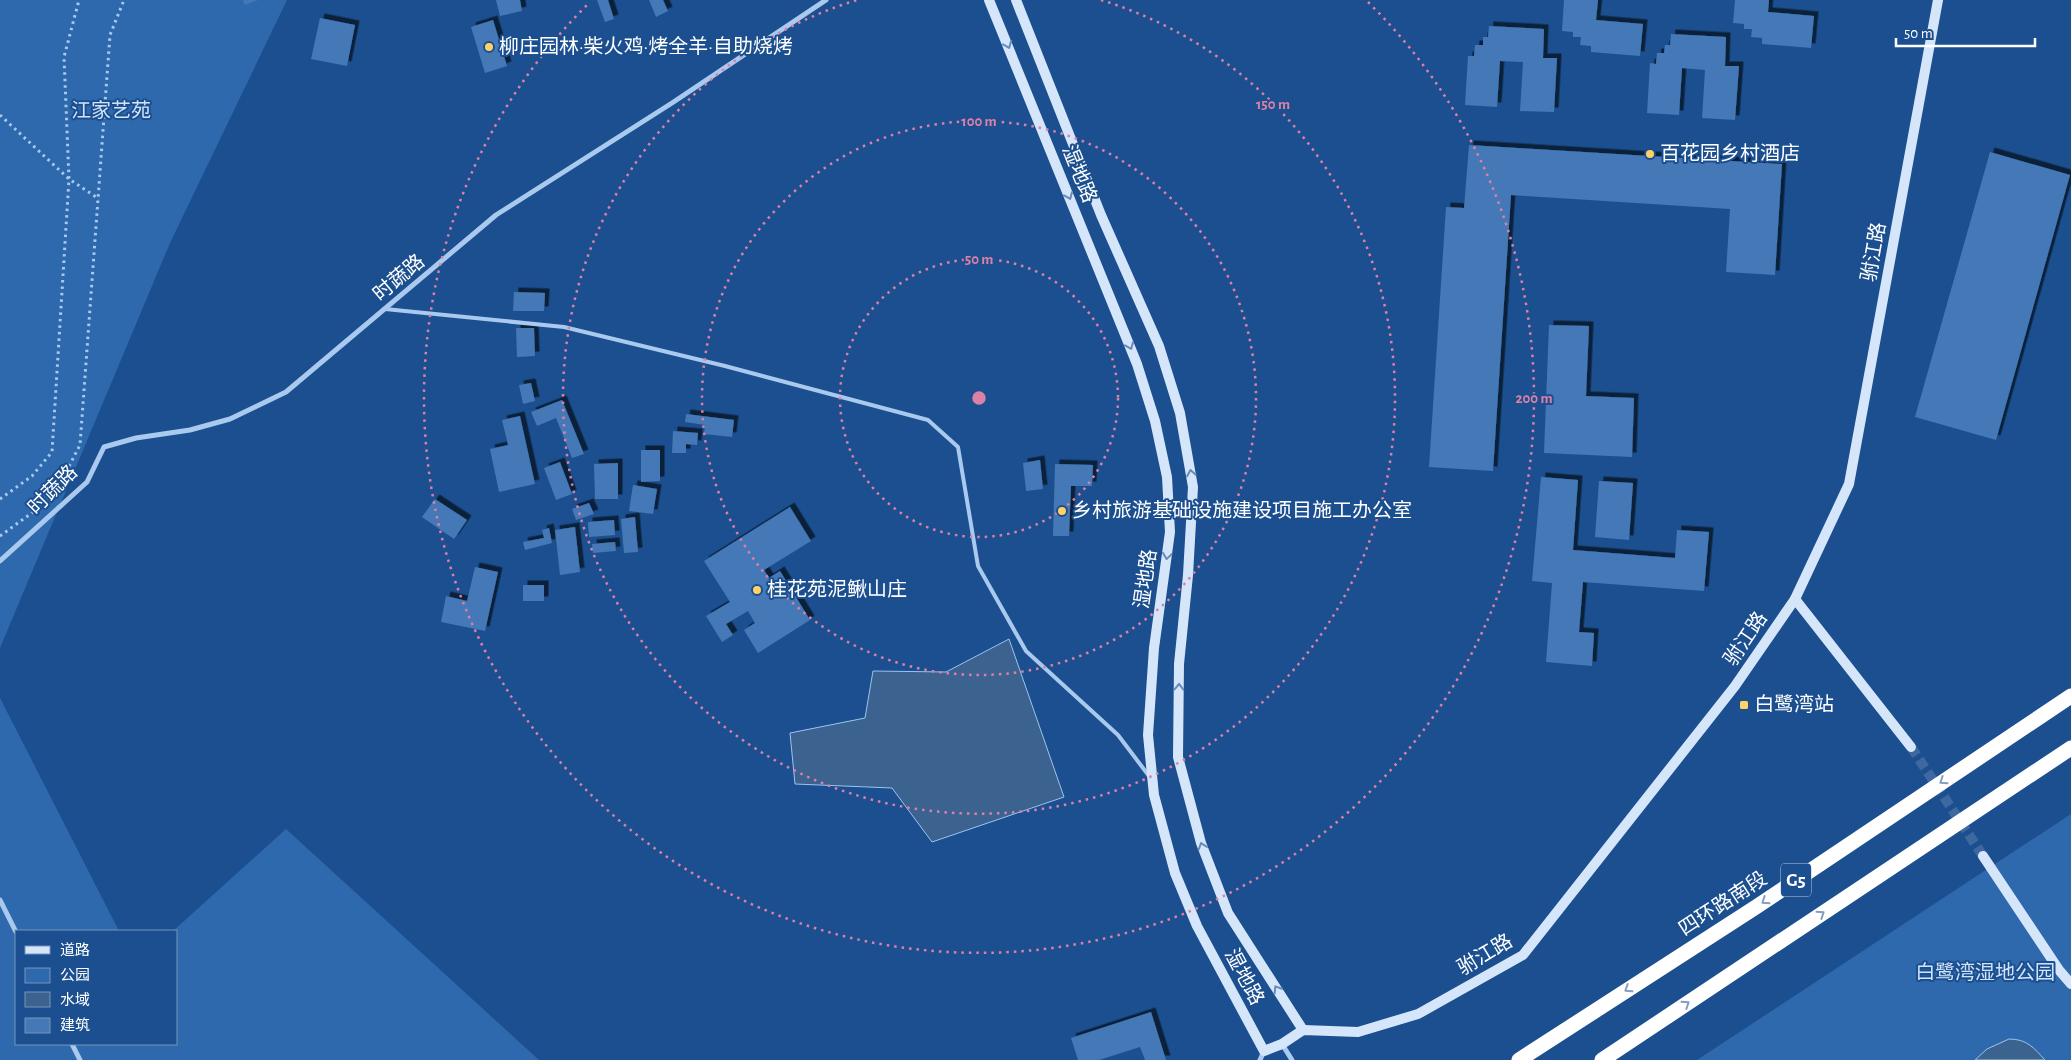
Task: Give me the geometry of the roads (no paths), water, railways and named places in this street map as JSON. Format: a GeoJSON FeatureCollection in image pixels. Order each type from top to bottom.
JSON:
{"type":"FeatureCollection","features":[{"type":"Feature","properties":{"kind":"highway"},"geometry":{"type":"LineString","coordinates":[[1962,769],[2071,688]]}},
{"type":"Feature","properties":{"kind":"highway","name":"四环路南段"},"geometry":{"type":"LineString","coordinates":[[1519,1060],[1756,907],[2071,696]]}},
{"type":"Feature","properties":{"kind":"highway","name":"G5"},"geometry":{"type":"LineString","coordinates":[[1602,1060],[2071,748]]}},
{"type":"Feature","properties":{"kind":"highway"},"geometry":{"type":"LineString","coordinates":[[1988,804],[2071,757]]}},
{"type":"Feature","properties":{"kind":"street","name":"时蔬路"},"geometry":{"type":"LineString","coordinates":[[0,561],[87,482],[104,447],[136,438],[190,430],[230,418],[286,392],[496,215],[826,0]]}},
{"type":"Feature","properties":{"kind":"street","name":"湿地路"},"geometry":{"type":"LineString","coordinates":[[989,0],[1137,364],[1155,421],[1165,468],[1170,532],[1153,658],[1148,735],[1154,795],[1178,882],[1197,926],[1262,1056]]}},
{"type":"Feature","properties":{"kind":"street","name":"湿地路"},"geometry":{"type":"LineString","coordinates":[[1016,0],[1101,215],[1159,346],[1180,413],[1193,488],[1188,575],[1179,664],[1178,757],[1201,843],[1228,913],[1303,1030]]}},
{"type":"Feature","properties":{"kind":"street","name":"驸江路"},"geometry":{"type":"LineString","coordinates":[[1303,1030],[1358,1032],[1418,1014],[1523,955],[1735,686],[1795,599],[1849,484],[1938,0]]}},
{"type":"Feature","properties":{"kind":"street"},"geometry":{"type":"LineString","coordinates":[[1795,599],[1911,747]]}},
{"type":"Feature","properties":{"kind":"street"},"geometry":{"type":"LineString","coordinates":[[1983,856],[2059,970],[2071,984]]}},
{"type":"Feature","properties":{"kind":"street"},"geometry":{"type":"LineString","coordinates":[[0,900],[15,930]]}},
{"type":"Feature","properties":{"kind":"street"},"geometry":{"type":"LineString","coordinates":[[1262,1056],[1303,1030]]}},
{"type":"Feature","properties":{"kind":"street"},"geometry":{"type":"LineString","coordinates":[[1282,1044],[1292,1060]]}},
{"type":"Feature","properties":{"kind":"street"},"geometry":{"type":"LineString","coordinates":[[72,1045],[80,1060]]}},
{"type":"Feature","properties":{"kind":"lane"},"geometry":{"type":"LineString","coordinates":[[385,309],[564,326],[928,420],[958,446],[978,566],[1026,651],[1118,735],[1152,780]]}},
{"type":"Feature","properties":{"kind":"water"},"geometry":{"type":"Polygon","coordinates":[[[1009,639],[1064,797],[932,842],[892,788],[795,784],[790,733],[865,718],[873,671],[946,672],[1009,639]]]}},
{"type":"Feature","properties":{"kind":"water"},"geometry":{"type":"Polygon","coordinates":[[[2009,1039],[2025,1042],[2034,1048],[2045,1060],[1975,1060],[1987,1049],[2009,1039]]]}},
{"type":"Feature","properties":{"kind":"tunnel"},"geometry":{"type":"LineString","coordinates":[[1911,747],[1983,856]]}},
{"type":"Feature","properties":{"kind":"place","name":"柳庄园林·柴火鸡·烤全羊·自助烧烤"},"geometry":{"type":"Point","coordinates":[489,47]}},
{"type":"Feature","properties":{"kind":"place","name":"百花园乡村酒店"},"geometry":{"type":"Point","coordinates":[1650,154]}},
{"type":"Feature","properties":{"kind":"place","name":"乡村旅游基础设施建设项目施工办公室"},"geometry":{"type":"Point","coordinates":[1062,511]}},
{"type":"Feature","properties":{"kind":"place","name":"桂花苑泥鳅山庄"},"geometry":{"type":"Point","coordinates":[757,590]}},
{"type":"Feature","properties":{"kind":"place","name":"白鹭湾站"},"geometry":{"type":"Point","coordinates":[1744,705]}},
{"type":"Feature","properties":{"kind":"park label","name":"江家艺苑"},"geometry":{"type":"Point","coordinates":[111,111]}},
{"type":"Feature","properties":{"kind":"park label","name":"白鹭湾湿地公园"},"geometry":{"type":"Point","coordinates":[1985,973]}}]}
